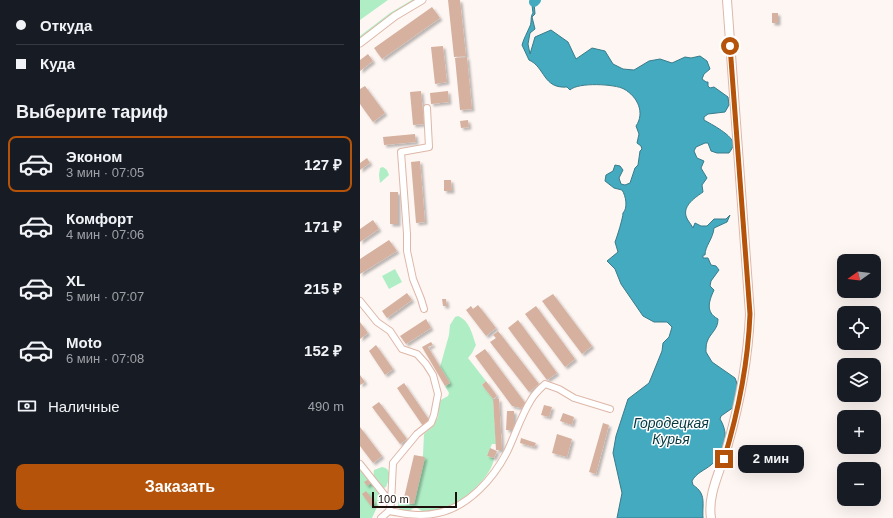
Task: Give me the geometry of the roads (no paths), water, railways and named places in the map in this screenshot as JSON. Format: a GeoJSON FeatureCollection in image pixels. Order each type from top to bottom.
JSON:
{"type":"FeatureCollection","features":[{"type":"Feature","properties":{"kind":"main road"},"geometry":{"type":"LineString","coordinates":[[711,518],[710,504],[728,444],[741,392],[750,331],[727,0]]}},
{"type":"Feature","properties":{"kind":"street"},"geometry":{"type":"LineString","coordinates":[[360,43],[395,16],[422,0]]}},
{"type":"Feature","properties":{"kind":"street"},"geometry":{"type":"LineString","coordinates":[[424,309],[413,279],[406,251],[407,234],[401,152],[429,147],[427,108]]}},
{"type":"Feature","properties":{"kind":"street"},"geometry":{"type":"LineString","coordinates":[[360,301],[377,322],[390,332],[402,349],[417,354],[426,364],[433,375],[438,394],[431,423],[417,434],[392,463],[391,503],[389,512],[381,518]]}},
{"type":"Feature","properties":{"kind":"street"},"geometry":{"type":"LineString","coordinates":[[389,512],[423,515],[437,513],[449,510],[474,495],[491,477],[506,454],[530,401],[545,384],[559,389],[574,398],[610,409]]}},
{"type":"Feature","properties":{"kind":"street"},"geometry":{"type":"LineString","coordinates":[[360,464],[391,503]]}},
{"type":"Feature","properties":{"kind":"water","name":"Городецкая Курья"},"geometry":{"type":"Polygon","coordinates":[[[534,2],[535,14],[532,17],[535,29],[530,33],[528,44],[530,54],[535,37],[551,30],[568,42],[576,59],[592,48],[605,51],[613,64],[623,69],[634,70],[649,61],[660,59],[672,63],[685,57],[691,58],[700,56],[707,61],[710,69],[704,74],[702,79],[708,82],[708,86],[710,88],[714,87],[728,97],[729,105],[725,112],[708,114],[704,117],[704,120],[722,130],[730,137],[733,144],[732,148],[729,153],[717,153],[711,151],[708,143],[696,147],[694,151],[697,158],[704,161],[701,168],[707,178],[702,185],[703,192],[686,208],[687,218],[693,228],[695,223],[701,226],[707,226],[714,219],[726,219],[730,215],[727,222],[714,228],[705,255],[703,255],[703,258],[708,258],[711,265],[716,266],[719,270],[711,281],[710,286],[714,290],[709,306],[711,313],[718,319],[718,323],[707,342],[706,352],[712,362],[735,378],[738,386],[734,407],[721,416],[720,419],[725,431],[723,449],[716,460],[698,474],[692,481],[693,485],[702,496],[703,518],[617,518],[622,493],[613,453],[616,436],[628,399],[649,383],[662,351],[663,343],[669,337],[672,327],[667,322],[654,322],[643,316],[621,284],[615,269],[607,261],[618,252],[615,242],[626,205],[622,190],[614,188],[605,181],[606,175],[613,171],[615,165],[620,166],[623,170],[619,178],[621,184],[625,185],[630,183],[635,168],[638,165],[640,151],[642,149],[637,143],[639,134],[636,126],[639,121],[640,111],[639,106],[633,96],[629,92],[619,87],[588,85],[574,87],[570,90],[567,87],[553,85],[545,77],[538,67],[529,60],[522,45],[531,24],[532,16],[533,13],[532,5],[534,2]]]}}]}
